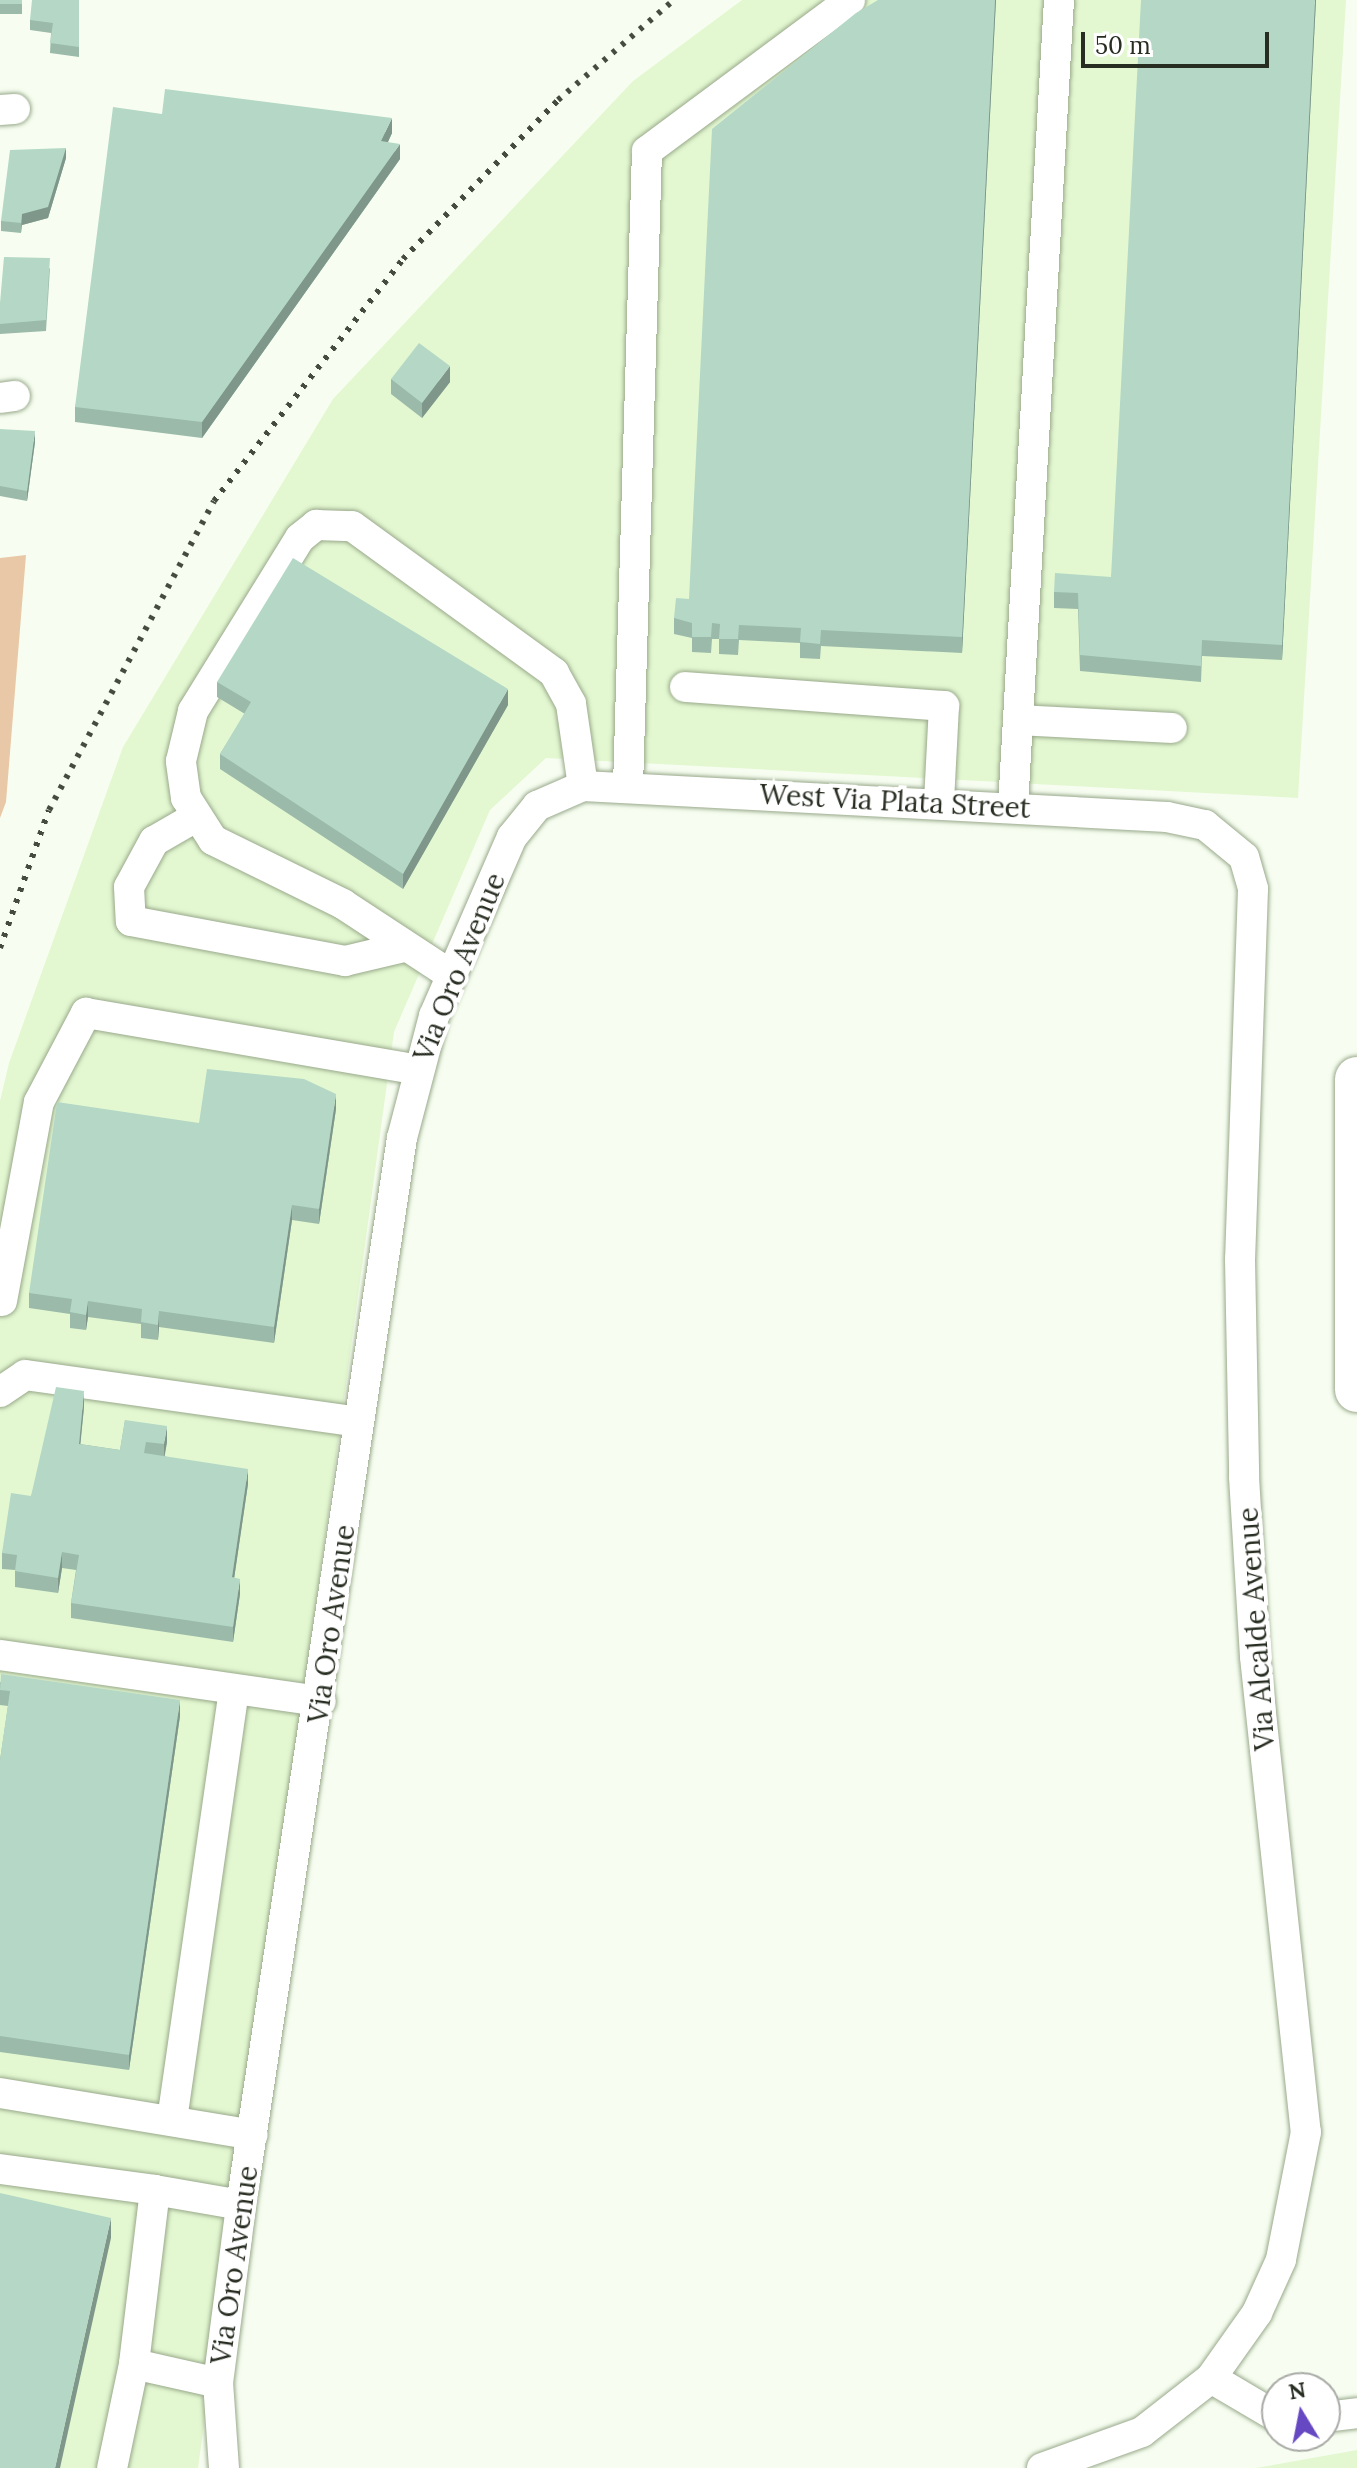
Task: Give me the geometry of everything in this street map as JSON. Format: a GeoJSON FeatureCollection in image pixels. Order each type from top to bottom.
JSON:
{"type":"FeatureCollection","features":[{"type":"Feature","properties":{"kind":"highway"},"geometry":{"type":"LineString","coordinates":[[1357,1079],[1357,1390]]}},
{"type":"Feature","properties":{"kind":"street"},"geometry":{"type":"LineString","coordinates":[[628,787],[647,151],[850,0]]}},
{"type":"Feature","properties":{"kind":"street"},"geometry":{"type":"LineString","coordinates":[[1013,807],[1059,0]]}},
{"type":"Feature","properties":{"kind":"street"},"geometry":{"type":"LineString","coordinates":[[451,975],[404,947],[343,904],[213,840],[194,818],[181,761],[193,711],[286,554],[316,525],[337,521],[554,673],[571,704],[583,786]]}},
{"type":"Feature","properties":{"kind":"street"},"geometry":{"type":"LineString","coordinates":[[685,687],[944,706],[939,803]]}},
{"type":"Feature","properties":{"kind":"street"},"geometry":{"type":"LineString","coordinates":[[1018,720],[1172,728]]}},
{"type":"Feature","properties":{"kind":"street","name":"West Via Plata Street"},"geometry":{"type":"LineString","coordinates":[[537,806],[583,786],[1013,807],[1205,825],[1244,857]]}},
{"type":"Feature","properties":{"kind":"street","name":"Via Oro Avenue"},"geometry":{"type":"LineString","coordinates":[[224,2468],[218,2383],[241,2205],[321,1701],[358,1422],[418,1070],[451,975],[512,837],[537,806]]}},
{"type":"Feature","properties":{"kind":"street"},"geometry":{"type":"LineString","coordinates":[[194,818],[154,841],[129,887],[131,921],[345,961],[404,947]]}},
{"type":"Feature","properties":{"kind":"street","name":"Via Alcalde Avenue"},"geometry":{"type":"LineString","coordinates":[[1042,2468],[1142,2432],[1211,2378],[1257,2313],[1281,2260],[1306,2132],[1255,1657],[1244,1477],[1240,1259],[1253,889],[1244,857]]}},
{"type":"Feature","properties":{"kind":"street"},"geometry":{"type":"LineString","coordinates":[[2,1301],[39,1102],[86,1013],[418,1070]]}},
{"type":"Feature","properties":{"kind":"street"},"geometry":{"type":"LineString","coordinates":[[0,1392],[25,1375],[358,1422]]}},
{"type":"Feature","properties":{"kind":"street"},"geometry":{"type":"LineString","coordinates":[[0,1655],[321,1701]]}},
{"type":"Feature","properties":{"kind":"street"},"geometry":{"type":"LineString","coordinates":[[172,2120],[234,1689]]}},
{"type":"Feature","properties":{"kind":"street"},"geometry":{"type":"LineString","coordinates":[[0,2093],[253,2135]]}},
{"type":"Feature","properties":{"kind":"street"},"geometry":{"type":"LineString","coordinates":[[0,2169],[241,2205]]}},
{"type":"Feature","properties":{"kind":"street"},"geometry":{"type":"LineString","coordinates":[[112,2468],[134,2364],[155,2190]]}},
{"type":"Feature","properties":{"kind":"street"},"geometry":{"type":"LineString","coordinates":[[134,2364],[218,2383]]}},
{"type":"Feature","properties":{"kind":"street"},"geometry":{"type":"LineString","coordinates":[[1211,2378],[1261,2408]]}},
{"type":"Feature","properties":{"kind":"shaded area"},"geometry":{"type":"Polygon","coordinates":[[[742,0],[1346,0],[1298,798],[546,758],[490,810],[394,1032],[198,2468],[0,2468],[0,1101],[9,1063],[123,747],[333,399],[633,81],[742,0]]]}},
{"type":"Feature","properties":{"kind":"shaded area"},"geometry":{"type":"Polygon","coordinates":[[[26,555],[6,802],[0,818],[0,558],[26,555]]]}},
{"type":"Feature","properties":{"kind":"shaded area"},"geometry":{"type":"Polygon","coordinates":[[[1357,2450],[1357,2468],[1256,2468],[1357,2450]]]}},
{"type":"Feature","properties":{"kind":"building"},"geometry":{"type":"Polygon","coordinates":[[[0,0],[22,0],[22,4],[0,4],[0,0]]]}},
{"type":"Feature","properties":{"kind":"building"},"geometry":{"type":"Polygon","coordinates":[[[32,0],[79,0],[79,47],[50,43],[53,23],[30,20],[32,0]]]}},
{"type":"Feature","properties":{"kind":"building"},"geometry":{"type":"Polygon","coordinates":[[[878,0],[995,0],[962,637],[821,630],[820,644],[800,642],[801,628],[739,625],[738,639],[719,639],[720,624],[712,623],[711,637],[692,637],[692,623],[674,618],[676,598],[689,599],[712,129],[856,13],[878,0]]]}},
{"type":"Feature","properties":{"kind":"building"},"geometry":{"type":"Polygon","coordinates":[[[1141,0],[1315,0],[1282,645],[1202,640],[1201,666],[1080,655],[1078,593],[1054,592],[1055,573],[1111,577],[1141,0]]]}},
{"type":"Feature","properties":{"kind":"building"},"geometry":{"type":"Polygon","coordinates":[[[165,89],[392,118],[381,141],[400,144],[202,422],[75,407],[113,107],[162,114],[165,89]]]}},
{"type":"Feature","properties":{"kind":"building"},"geometry":{"type":"Polygon","coordinates":[[[66,148],[48,207],[22,214],[21,223],[1,221],[10,150],[66,148]]]}},
{"type":"Feature","properties":{"kind":"building"},"geometry":{"type":"Polygon","coordinates":[[[4,257],[50,258],[46,320],[0,324],[4,257]]]}},
{"type":"Feature","properties":{"kind":"building"},"geometry":{"type":"Polygon","coordinates":[[[419,343],[450,366],[422,403],[391,379],[419,343]]]}},
{"type":"Feature","properties":{"kind":"building"},"geometry":{"type":"Polygon","coordinates":[[[0,429],[35,431],[27,491],[0,486],[0,429]]]}},
{"type":"Feature","properties":{"kind":"building"},"geometry":{"type":"Polygon","coordinates":[[[293,558],[508,689],[403,874],[220,754],[251,702],[217,682],[293,558]]]}},
{"type":"Feature","properties":{"kind":"building"},"geometry":{"type":"Polygon","coordinates":[[[207,1069],[304,1079],[336,1094],[319,1209],[292,1205],[274,1327],[159,1311],[158,1325],[141,1322],[142,1309],[88,1301],[86,1315],[70,1312],[72,1299],[29,1293],[57,1102],[199,1123],[207,1069]]]}},
{"type":"Feature","properties":{"kind":"building"},"geometry":{"type":"Polygon","coordinates":[[[56,1387],[84,1391],[79,1444],[120,1450],[125,1420],[167,1426],[164,1444],[146,1442],[144,1453],[248,1469],[232,1577],[240,1579],[233,1627],[71,1603],[79,1555],[62,1552],[58,1578],[15,1571],[17,1555],[2,1553],[11,1493],[31,1496],[56,1387]]]}},
{"type":"Feature","properties":{"kind":"building"},"geometry":{"type":"Polygon","coordinates":[[[1,1674],[180,1700],[129,2055],[0,2036],[0,1760],[10,1691],[0,1690],[1,1674]]]}},
{"type":"Feature","properties":{"kind":"building"},"geometry":{"type":"Polygon","coordinates":[[[0,2193],[111,2218],[55,2468],[0,2468],[0,2193]]]}},
{"type":"Feature","properties":{"kind":"railway"},"geometry":{"type":"LineString","coordinates":[[0,948],[49,810],[214,501],[403,259],[558,100],[674,0]]}}]}
